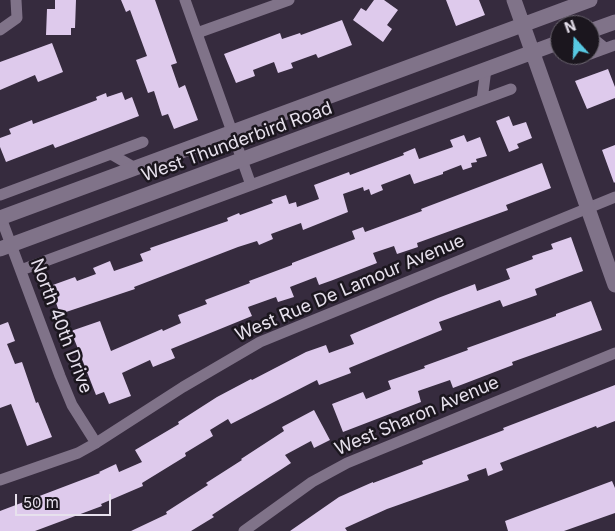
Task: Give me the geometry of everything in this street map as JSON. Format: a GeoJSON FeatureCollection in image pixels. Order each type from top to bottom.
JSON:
{"type":"FeatureCollection","features":[{"type":"Feature","properties":{"kind":"main road"},"geometry":{"type":"LineString","coordinates":[[514,0],[615,285]]}},
{"type":"Feature","properties":{"kind":"main road","name":"West Thunderbird Road"},"geometry":{"type":"LineString","coordinates":[[1,218],[590,0]]}},
{"type":"Feature","properties":{"kind":"main road"},"geometry":{"type":"LineString","coordinates":[[600,27],[615,22]]}},
{"type":"Feature","properties":{"kind":"main road","name":"West Thunderbird Road"},"geometry":{"type":"LineString","coordinates":[[6,247],[550,46]]}},
{"type":"Feature","properties":{"kind":"street"},"geometry":{"type":"LineString","coordinates":[[0,30],[17,18],[16,0]]}},
{"type":"Feature","properties":{"kind":"street"},"geometry":{"type":"LineString","coordinates":[[185,0],[251,185]]}},
{"type":"Feature","properties":{"kind":"street"},"geometry":{"type":"LineString","coordinates":[[197,33],[289,0]]}},
{"type":"Feature","properties":{"kind":"street"},"geometry":{"type":"LineString","coordinates":[[482,100],[486,69]]}},
{"type":"Feature","properties":{"kind":"street"},"geometry":{"type":"LineString","coordinates":[[21,270],[511,89]]}},
{"type":"Feature","properties":{"kind":"street","name":"West Thunderbird Road"},"geometry":{"type":"LineString","coordinates":[[0,195],[143,142]]}},
{"type":"Feature","properties":{"kind":"street","name":"West Thunderbird Road"},"geometry":{"type":"LineString","coordinates":[[111,154],[135,168]]}},
{"type":"Feature","properties":{"kind":"street","name":"West Rue De Lamour Avenue"},"geometry":{"type":"LineString","coordinates":[[0,480],[78,453],[183,387],[260,342],[615,197]]}},
{"type":"Feature","properties":{"kind":"street","name":"North 40th Drive"},"geometry":{"type":"LineString","coordinates":[[1,218],[6,247],[21,270],[72,405],[96,443]]}},
{"type":"Feature","properties":{"kind":"street","name":"West Sharon Avenue"},"geometry":{"type":"LineString","coordinates":[[244,531],[312,482],[346,463],[615,353]]}},
{"type":"Feature","properties":{"kind":"building"},"geometry":{"type":"Polygon","coordinates":[[[55,0],[76,0],[75,28],[71,28],[71,35],[46,35],[47,9],[55,9],[55,0]]]}},
{"type":"Feature","properties":{"kind":"building"},"geometry":{"type":"Polygon","coordinates":[[[121,0],[155,0],[177,63],[171,65],[179,88],[185,85],[198,120],[174,129],[168,114],[162,116],[154,91],[148,93],[136,60],[147,56],[130,10],[126,12],[121,0]]]}},
{"type":"Feature","properties":{"kind":"building"},"geometry":{"type":"Polygon","coordinates":[[[374,0],[384,0],[398,10],[387,25],[392,29],[383,42],[353,20],[361,8],[366,11],[374,0]]]}},
{"type":"Feature","properties":{"kind":"building"},"geometry":{"type":"Polygon","coordinates":[[[446,0],[479,0],[485,15],[456,26],[446,0]]]}},
{"type":"Feature","properties":{"kind":"building"},"geometry":{"type":"Polygon","coordinates":[[[342,20],[352,45],[318,58],[316,54],[291,63],[293,68],[278,73],[274,62],[253,70],[255,76],[236,83],[224,54],[280,33],[282,39],[300,33],[301,35],[342,20]]]}},
{"type":"Feature","properties":{"kind":"building"},"geometry":{"type":"Polygon","coordinates":[[[52,43],[63,72],[38,82],[35,75],[0,90],[0,62],[52,43]]]}},
{"type":"Feature","properties":{"kind":"building"},"geometry":{"type":"Polygon","coordinates":[[[608,69],[615,87],[615,98],[587,109],[575,81],[608,69]]]}},
{"type":"Feature","properties":{"kind":"building"},"geometry":{"type":"Polygon","coordinates":[[[122,92],[125,100],[132,97],[139,116],[55,148],[53,144],[6,162],[0,147],[0,138],[11,134],[9,129],[32,120],[33,124],[97,100],[96,97],[106,93],[107,97],[122,92]]]}},
{"type":"Feature","properties":{"kind":"building"},"geometry":{"type":"Polygon","coordinates":[[[509,116],[513,126],[526,122],[532,138],[517,144],[519,148],[509,152],[496,121],[509,116]]]}},
{"type":"Feature","properties":{"kind":"building"},"geometry":{"type":"Polygon","coordinates":[[[464,135],[467,142],[480,137],[487,156],[476,159],[477,162],[471,163],[472,167],[463,170],[461,165],[443,172],[443,174],[414,184],[410,174],[381,185],[383,190],[371,195],[369,189],[364,191],[363,187],[343,194],[348,212],[303,230],[301,223],[271,234],[273,239],[259,245],[257,241],[238,247],[134,287],[135,289],[60,314],[50,286],[75,277],[77,281],[96,274],[93,268],[110,261],[114,271],[143,261],[140,254],[151,250],[150,248],[228,221],[227,218],[273,203],[271,200],[286,195],[289,204],[296,202],[297,207],[319,199],[314,185],[349,172],[350,175],[404,155],[403,153],[415,148],[419,159],[453,147],[450,140],[464,135]]]}},
{"type":"Feature","properties":{"kind":"building"},"geometry":{"type":"Polygon","coordinates":[[[615,145],[615,182],[614,183],[602,150],[615,145]]]}},
{"type":"Feature","properties":{"kind":"building"},"geometry":{"type":"Polygon","coordinates":[[[542,163],[551,188],[506,205],[508,210],[417,243],[418,247],[397,254],[394,246],[373,253],[377,263],[333,280],[319,285],[316,277],[290,287],[294,297],[278,302],[276,297],[248,307],[252,316],[171,349],[175,358],[153,367],[150,360],[122,373],[131,396],[109,404],[104,392],[96,395],[71,331],[100,321],[111,351],[181,323],[178,315],[207,304],[205,300],[250,283],[249,281],[292,265],[292,263],[355,239],[352,231],[363,227],[365,232],[542,163]]]}},
{"type":"Feature","properties":{"kind":"building"},"geometry":{"type":"Polygon","coordinates":[[[571,237],[583,271],[535,289],[537,295],[503,307],[500,300],[439,322],[442,330],[349,368],[351,373],[319,385],[317,380],[231,424],[228,419],[210,430],[213,436],[185,453],[186,456],[142,483],[143,486],[101,504],[102,506],[35,531],[0,531],[0,511],[100,473],[116,464],[119,472],[142,462],[135,450],[179,424],[178,422],[217,397],[251,379],[306,352],[326,345],[329,353],[354,344],[350,335],[438,298],[475,284],[477,291],[510,279],[506,269],[533,259],[532,256],[553,249],[551,244],[571,237]]]}},
{"type":"Feature","properties":{"kind":"building"},"geometry":{"type":"Polygon","coordinates":[[[591,301],[602,330],[512,362],[513,365],[453,388],[450,380],[418,391],[421,402],[343,432],[332,404],[363,392],[366,399],[391,389],[388,381],[425,368],[424,366],[468,350],[467,348],[556,316],[556,314],[591,301]]]}},
{"type":"Feature","properties":{"kind":"building"},"geometry":{"type":"Polygon","coordinates":[[[8,322],[15,341],[7,344],[15,364],[22,362],[36,403],[38,402],[52,437],[27,446],[11,404],[0,408],[0,325],[8,322]]]}},
{"type":"Feature","properties":{"kind":"building"},"geometry":{"type":"Polygon","coordinates":[[[615,385],[615,421],[597,428],[596,426],[500,463],[503,470],[488,476],[486,468],[467,475],[469,480],[387,509],[345,528],[347,531],[290,531],[339,497],[373,482],[423,464],[422,461],[504,430],[503,428],[615,385]]]}},
{"type":"Feature","properties":{"kind":"building"},"geometry":{"type":"Polygon","coordinates":[[[314,410],[330,440],[314,448],[311,441],[285,455],[291,463],[212,515],[214,517],[191,531],[131,531],[167,514],[166,512],[208,485],[206,483],[284,431],[282,427],[314,410]]]}},
{"type":"Feature","properties":{"kind":"building"},"geometry":{"type":"Polygon","coordinates":[[[612,481],[615,488],[615,513],[564,531],[508,531],[505,521],[612,481]]]}}]}
